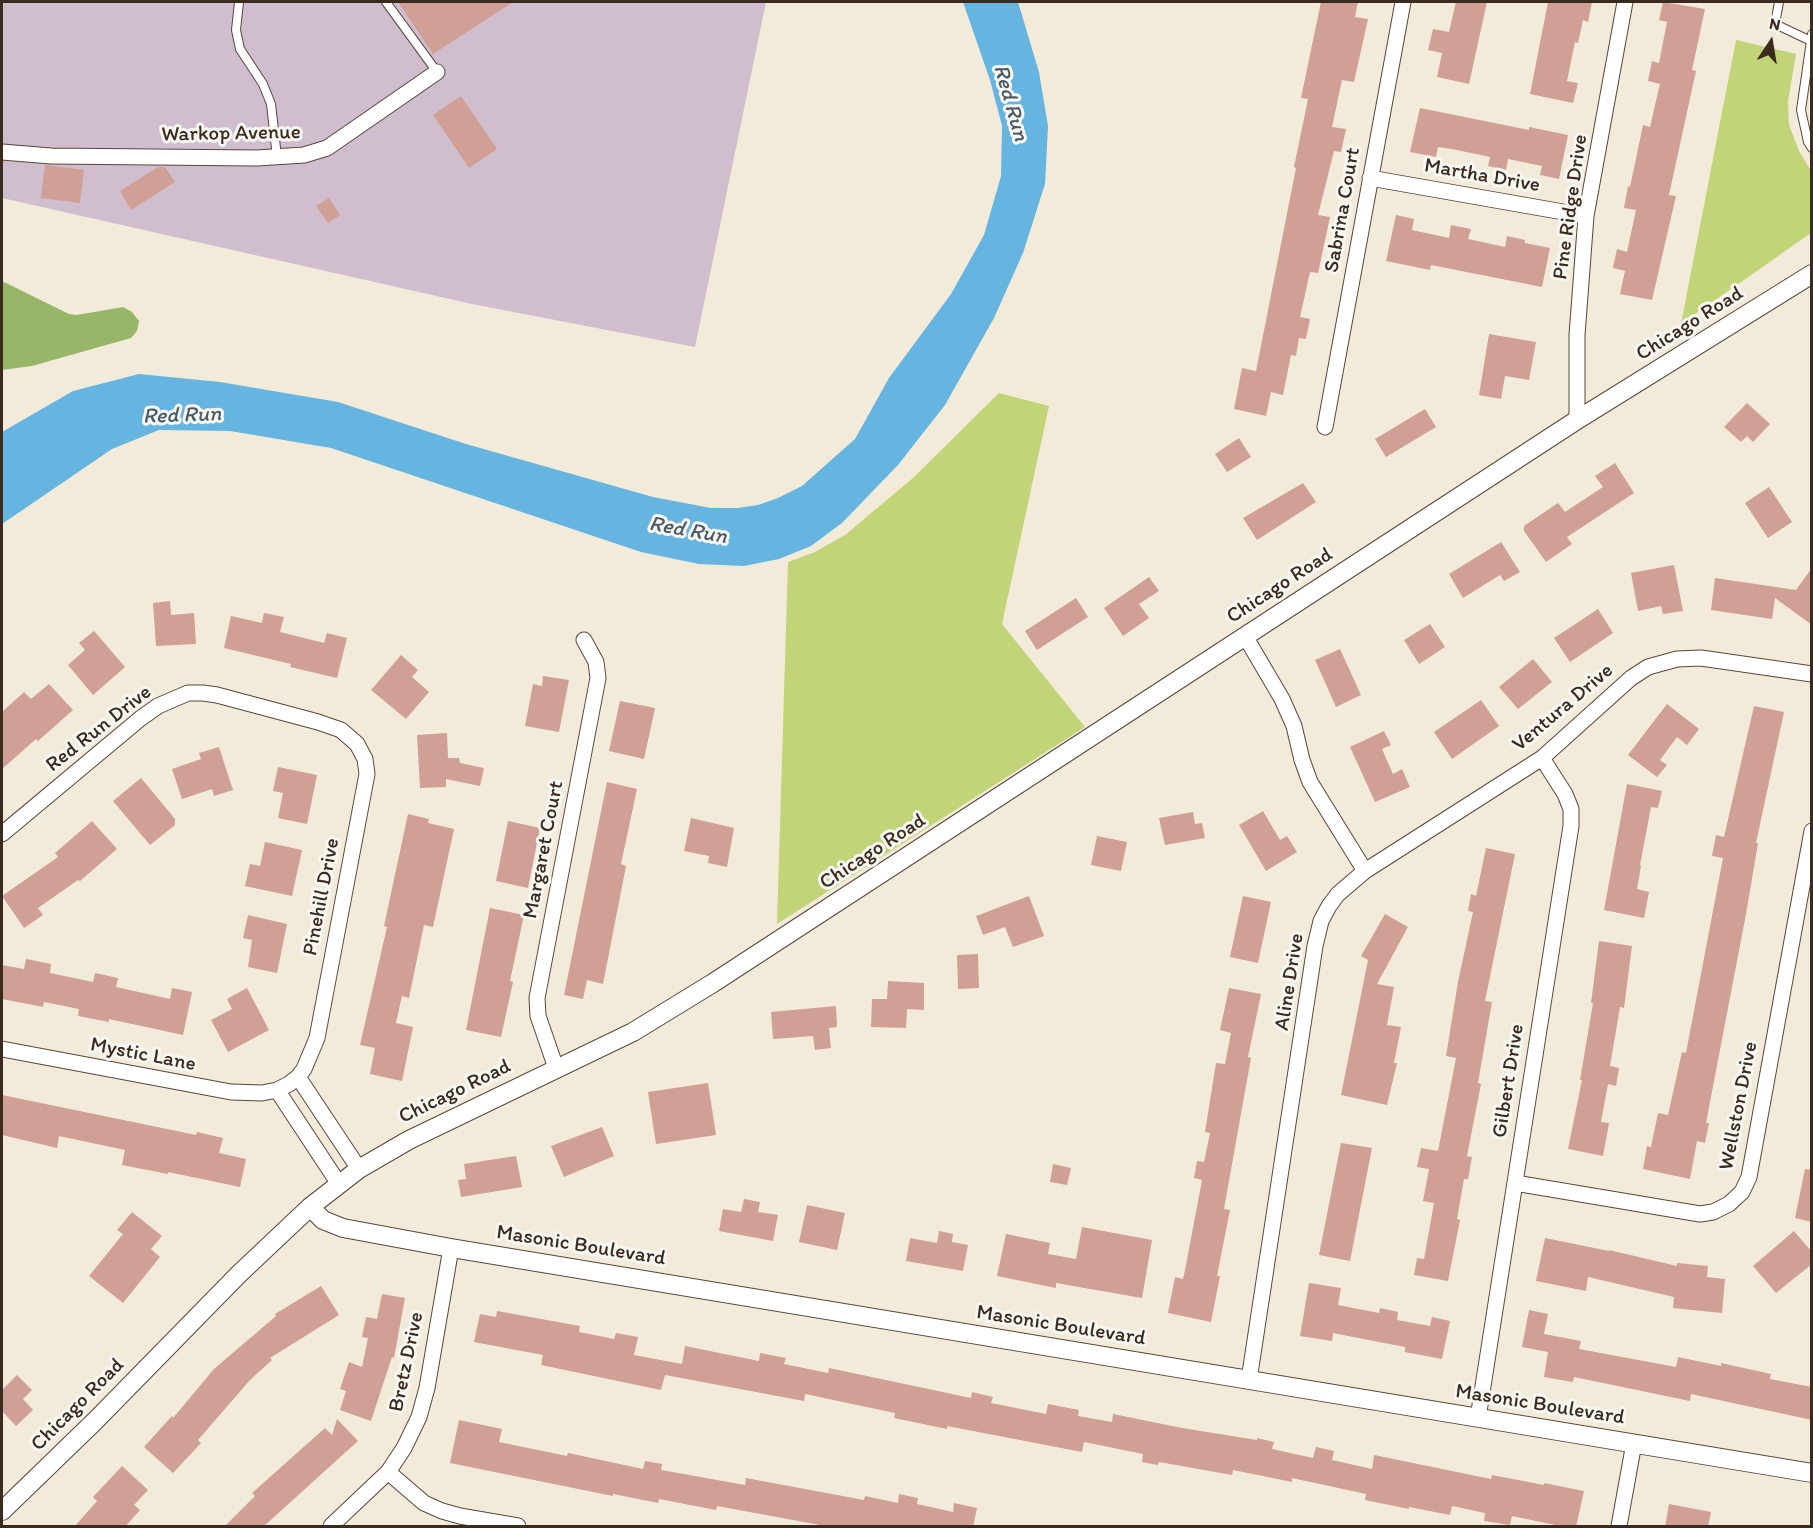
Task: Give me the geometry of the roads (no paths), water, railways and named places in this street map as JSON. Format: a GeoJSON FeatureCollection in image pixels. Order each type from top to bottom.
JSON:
{"type":"FeatureCollection","features":[{"type":"Feature","properties":{"kind":"street","name":"Sabrina Court"},"geometry":{"type":"LineString","coordinates":[[1325,427],[1403,2]]}},
{"type":"Feature","properties":{"kind":"street","name":"Pine Ridge Drive"},"geometry":{"type":"LineString","coordinates":[[1577,420],[1577,335],[1586,216],[1625,2]]}},
{"type":"Feature","properties":{"kind":"street","name":"Warkop Avenue"},"geometry":{"type":"LineString","coordinates":[[2,152],[51,156],[277,157],[304,155],[327,148],[437,72]]}},
{"type":"Feature","properties":{"kind":"street","name":"Martha Drive"},"geometry":{"type":"LineString","coordinates":[[1370,178],[1586,216]]}},
{"type":"Feature","properties":{"kind":"street","name":"Chicago Road"},"geometry":{"type":"LineString","coordinates":[[2,1511],[103,1413],[239,1274],[310,1207],[359,1169],[409,1140],[633,1032],[712,983],[1577,420],[1812,274]]}},
{"type":"Feature","properties":{"kind":"street"},"geometry":{"type":"LineString","coordinates":[[1245,636],[1282,699],[1294,726],[1310,782],[1365,871]]}},
{"type":"Feature","properties":{"kind":"street","name":"Margaret Court"},"geometry":{"type":"LineString","coordinates":[[556,1068],[538,1016],[537,998],[598,678],[596,662],[584,640]]}},
{"type":"Feature","properties":{"kind":"street","name":"Ventura Drive"},"geometry":{"type":"LineString","coordinates":[[1365,871],[1542,758],[1631,678],[1648,667],[1677,659],[1701,658],[1812,674]]}},
{"type":"Feature","properties":{"kind":"street","name":"Red Run Drive"},"geometry":{"type":"LineString","coordinates":[[2,834],[141,718],[158,706],[188,693],[218,695],[341,730]]}},
{"type":"Feature","properties":{"kind":"street","name":"Pinehill Drive"},"geometry":{"type":"LineString","coordinates":[[298,1077],[317,1038],[367,774],[365,759],[357,744],[341,730]]}},
{"type":"Feature","properties":{"kind":"street","name":"Gilbert Drive"},"geometry":{"type":"LineString","coordinates":[[1478,1418],[1571,826],[1571,809],[1565,794],[1542,758]]}},
{"type":"Feature","properties":{"kind":"street","name":"Wellston Drive"},"geometry":{"type":"LineString","coordinates":[[1515,1183],[1700,1214],[1713,1212],[1729,1204],[1742,1192],[1749,1177],[1812,831]]}},
{"type":"Feature","properties":{"kind":"street","name":"Aline Drive"},"geometry":{"type":"LineString","coordinates":[[1249,1380],[1315,946],[1321,921],[1329,906],[1338,894],[1365,871]]}},
{"type":"Feature","properties":{"kind":"street","name":"Mystic Lane"},"geometry":{"type":"LineString","coordinates":[[2,1049],[231,1092],[261,1093],[277,1090]]}},
{"type":"Feature","properties":{"kind":"street"},"geometry":{"type":"LineString","coordinates":[[339,1184],[277,1090],[298,1077],[359,1169]]}},
{"type":"Feature","properties":{"kind":"street","name":"Masonic Boulevard"},"geometry":{"type":"LineString","coordinates":[[310,1207],[323,1220],[343,1228],[451,1248],[1812,1473]]}},
{"type":"Feature","properties":{"kind":"street","name":"Bretz Drive"},"geometry":{"type":"LineString","coordinates":[[331,1527],[388,1472],[404,1448],[419,1417],[427,1388],[451,1248]]}},
{"type":"Feature","properties":{"kind":"street"},"geometry":{"type":"LineString","coordinates":[[1619,1527],[1634,1443]]}},
{"type":"Feature","properties":{"kind":"street"},"geometry":{"type":"LineString","coordinates":[[388,1472],[424,1503],[442,1511],[518,1527]]}},
{"type":"Feature","properties":{"kind":"lane"},"geometry":{"type":"LineString","coordinates":[[239,2],[236,30],[240,49],[263,84],[271,104],[277,157]]}},
{"type":"Feature","properties":{"kind":"lane"},"geometry":{"type":"LineString","coordinates":[[386,2],[437,72]]}},
{"type":"Feature","properties":{"kind":"lane"},"geometry":{"type":"LineString","coordinates":[[1779,2],[1775,24],[1811,38],[1801,110],[1808,142],[1812,148]]}},
{"type":"Feature","properties":{"kind":"water","name":"Red Run"},"geometry":{"type":"Polygon","coordinates":[[[963,2],[1018,2],[1039,72],[1048,126],[1045,184],[1023,253],[994,318],[945,405],[898,465],[842,523],[811,546],[779,559],[744,566],[699,564],[641,552],[331,448],[230,431],[159,430],[112,449],[2,524],[2,432],[73,391],[139,374],[220,382],[338,402],[466,444],[653,497],[711,508],[758,505],[802,486],[855,439],[889,378],[951,294],[984,235],[1001,176],[1002,126],[990,80],[963,2]]]}}]}
